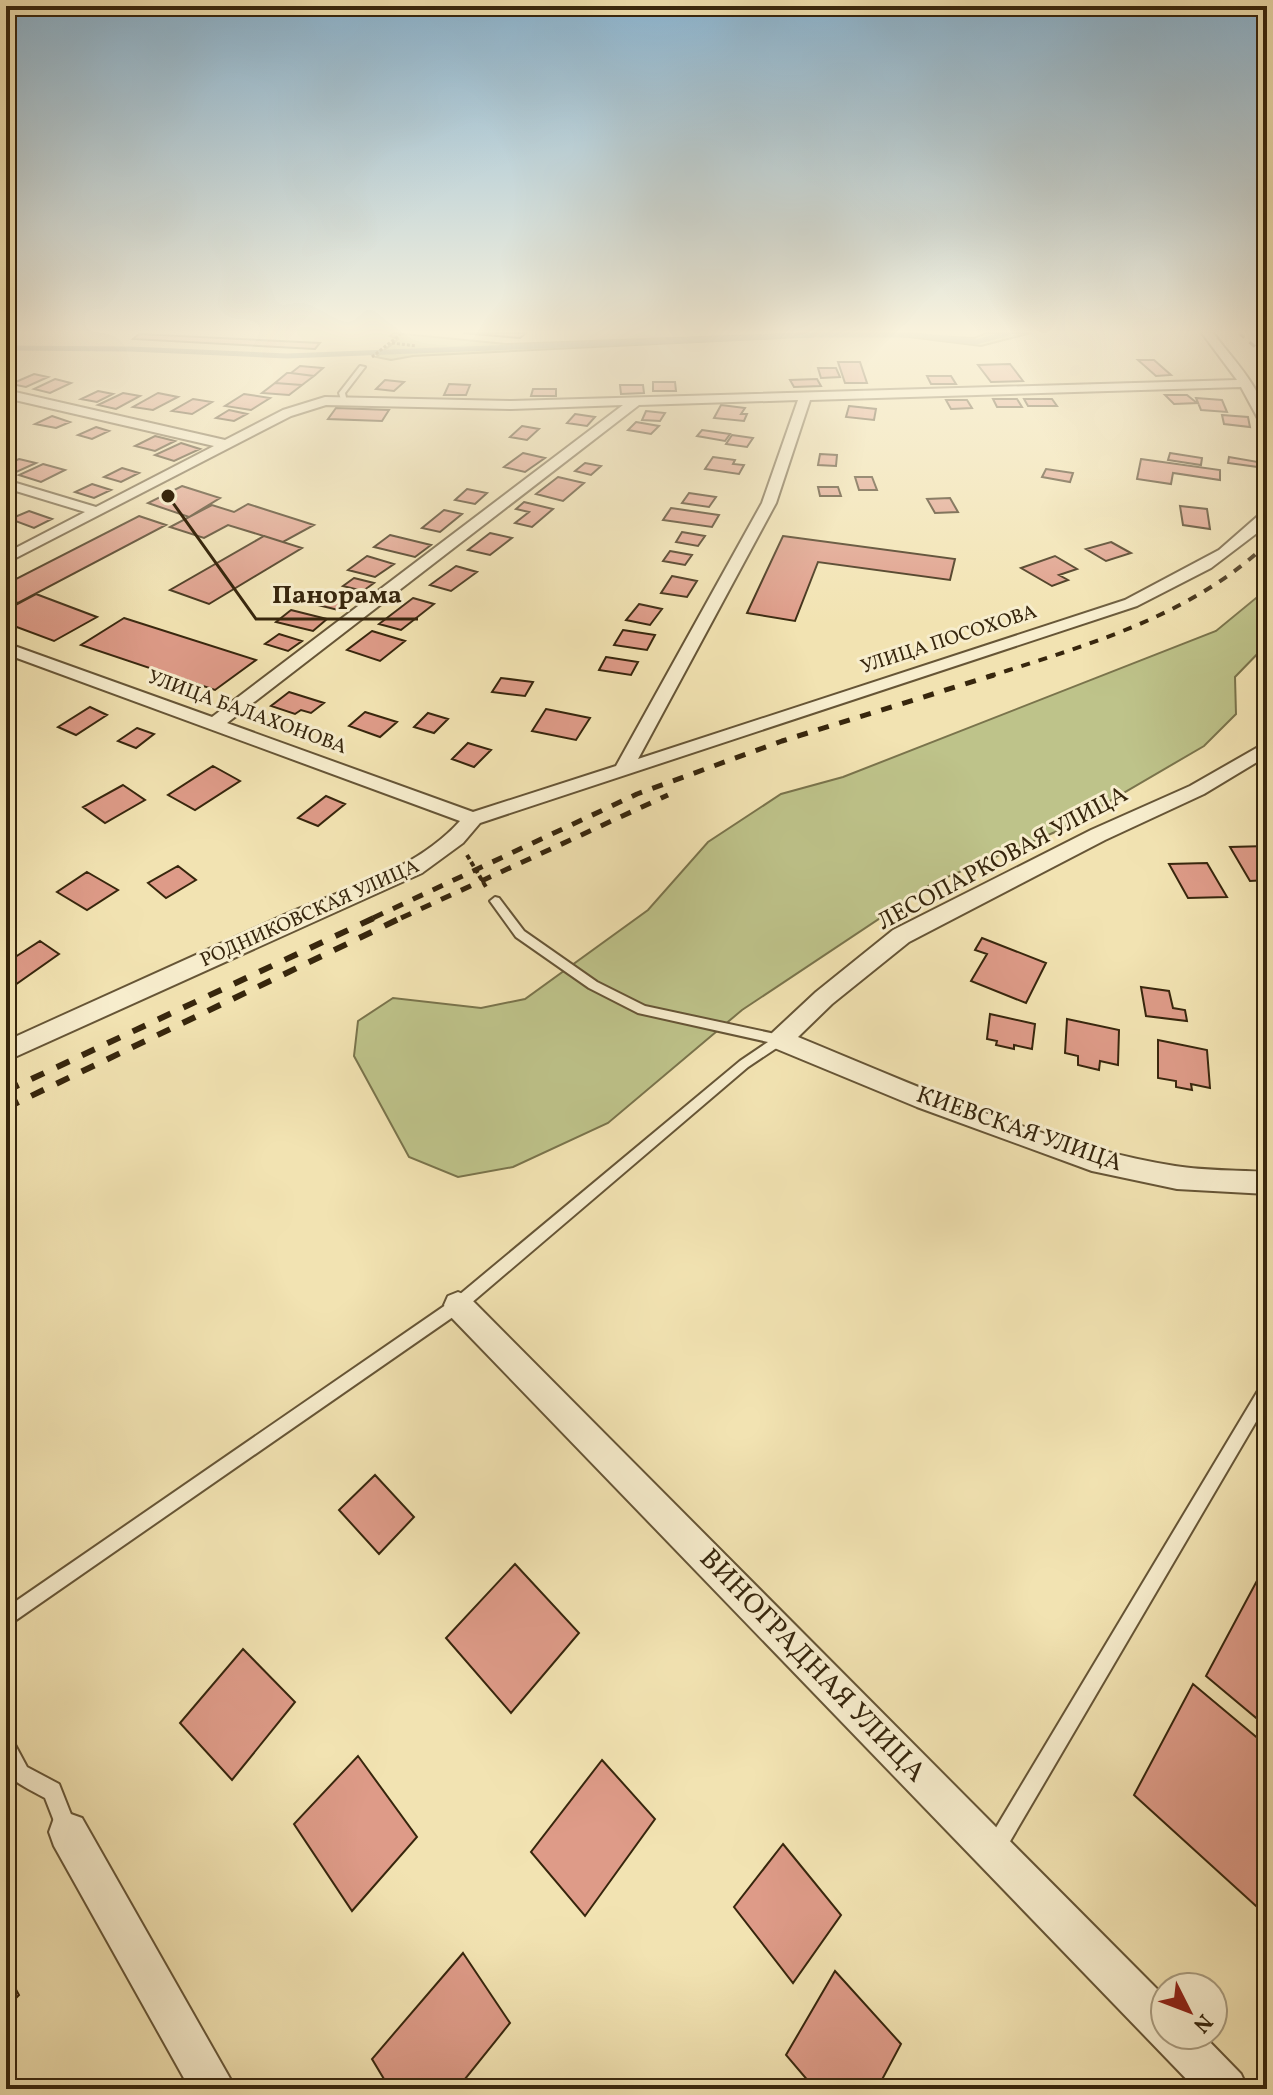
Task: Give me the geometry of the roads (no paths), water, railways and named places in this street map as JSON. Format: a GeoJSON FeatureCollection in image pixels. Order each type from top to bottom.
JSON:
{"type":"FeatureCollection","features":[{"type":"Feature","properties":{"kind":"street"},"geometry":{"type":"LineString","coordinates":[[166,431],[228,445]]}},
{"type":"Feature","properties":{"kind":"street"},"geometry":{"type":"LineString","coordinates":[[6,559],[256,431]]}},
{"type":"Feature","properties":{"kind":"street"},"geometry":{"type":"LineString","coordinates":[[214,724],[597,431]]}},
{"type":"Feature","properties":{"kind":"street"},"geometry":{"type":"LineString","coordinates":[[473,819],[623,770],[769,503],[794,431]]}},
{"type":"Feature","properties":{"kind":"street"},"geometry":{"type":"LineString","coordinates":[[6,484],[98,512]]}},
{"type":"Feature","properties":{"kind":"street","name":"УЛИЦА ПОСОХОВА"},"geometry":{"type":"LineString","coordinates":[[623,770],[1131,603],[1198,571],[1260,524],[1267,512]]}},
{"type":"Feature","properties":{"kind":"street","name":"УЛИЦА БАЛАХОНОВА"},"geometry":{"type":"LineString","coordinates":[[6,648],[473,819]]}},
{"type":"Feature","properties":{"kind":"street"},"geometry":{"type":"LineString","coordinates":[[6,669],[30,656]]}},
{"type":"Feature","properties":{"kind":"street","name":"ЛЕСОПАРКОВАЯ УЛИЦА"},"geometry":{"type":"LineString","coordinates":[[780,1040],[824,998],[901,936],[1098,835],[1197,790],[1267,748]]}},
{"type":"Feature","properties":{"kind":"street","name":"РОДНИКОВСКАЯ УЛИЦА"},"geometry":{"type":"LineString","coordinates":[[6,1052],[319,907],[407,872],[437,857],[458,840],[473,819]]}},
{"type":"Feature","properties":{"kind":"street","name":"КИЕВСКАЯ УЛИЦА"},"geometry":{"type":"LineString","coordinates":[[780,1040],[926,1100],[1092,1160],[1177,1178],[1267,1183]]}},
{"type":"Feature","properties":{"kind":"street","name":"ВИНОГРАДНАЯ УЛИЦА"},"geometry":{"type":"LineString","coordinates":[[458,1305],[1149,2011]]}},
{"type":"Feature","properties":{"kind":"street"},"geometry":{"type":"LineString","coordinates":[[68,1832],[214,2089]]}},
{"type":"Feature","properties":{"kind":"street"},"geometry":{"type":"LineString","coordinates":[[1189,2051],[1226,2089]]}},
{"type":"Feature","properties":{"kind":"lane"},"geometry":{"type":"LineString","coordinates":[[495,901],[520,934],[593,985],[642,1010],[780,1040]]}},
{"type":"Feature","properties":{"kind":"lane"},"geometry":{"type":"LineString","coordinates":[[6,1618],[458,1305],[744,1064],[780,1040]]}},
{"type":"Feature","properties":{"kind":"lane"},"geometry":{"type":"LineString","coordinates":[[993,1851],[1266,1395]]}},
{"type":"Feature","properties":{"kind":"lane"},"geometry":{"type":"LineString","coordinates":[[6,1748],[20,1774],[52,1791],[68,1832]]}},
{"type":"Feature","properties":{"kind":"railway"},"geometry":{"type":"LineString","coordinates":[[987,677],[1099,640],[1170,610],[1237,569],[1267,544]]}},
{"type":"Feature","properties":{"kind":"railway"},"geometry":{"type":"LineString","coordinates":[[373,918],[637,794],[782,741],[994,675]]}},
{"type":"Feature","properties":{"kind":"railway"},"geometry":{"type":"LineString","coordinates":[[401,918],[668,795]]}},
{"type":"Feature","properties":{"kind":"railway"},"geometry":{"type":"LineString","coordinates":[[6,1091],[378,916]]}},
{"type":"Feature","properties":{"kind":"railway"},"geometry":{"type":"LineString","coordinates":[[6,1108],[405,916]]}},
{"type":"Feature","properties":{"kind":"place","name":"Панорама"},"geometry":{"type":"Point","coordinates":[168,496]}}]}
